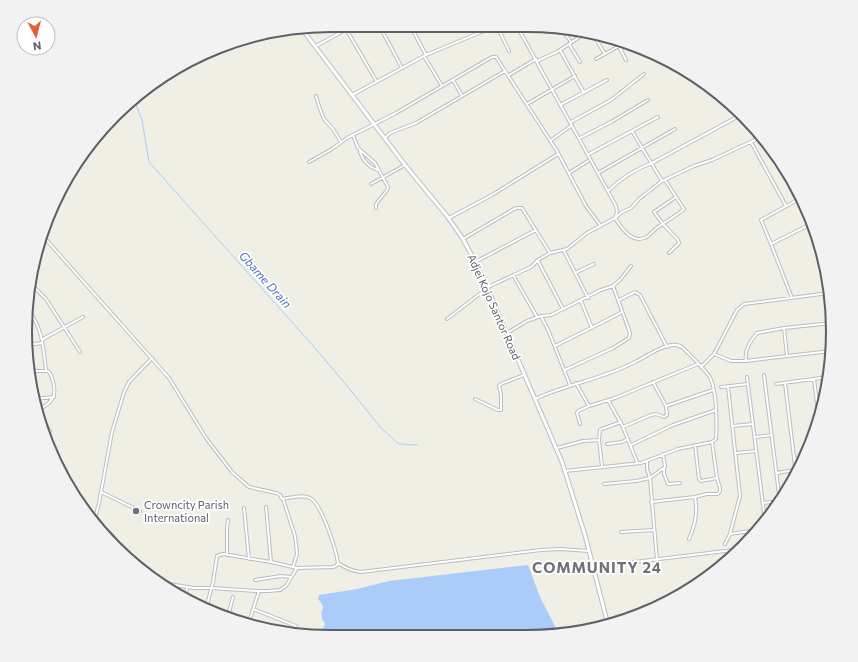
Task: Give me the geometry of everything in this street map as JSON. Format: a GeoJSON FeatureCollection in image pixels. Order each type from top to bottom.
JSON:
{"type":"FeatureCollection","features":[{"type":"Feature","properties":{"kind":"street"},"geometry":{"type":"LineString","coordinates":[[316,46],[341,32]]}},
{"type":"Feature","properties":{"kind":"street"},"geometry":{"type":"LineString","coordinates":[[348,32],[377,82]]}},
{"type":"Feature","properties":{"kind":"street"},"geometry":{"type":"LineString","coordinates":[[383,32],[402,68]]}},
{"type":"Feature","properties":{"kind":"street"},"geometry":{"type":"LineString","coordinates":[[414,32],[442,86]]}},
{"type":"Feature","properties":{"kind":"street"},"geometry":{"type":"LineString","coordinates":[[352,95],[425,55],[482,32]]}},
{"type":"Feature","properties":{"kind":"street"},"geometry":{"type":"LineString","coordinates":[[500,32],[508,51]]}},
{"type":"Feature","properties":{"kind":"street"},"geometry":{"type":"LineString","coordinates":[[520,32],[560,105],[589,154],[616,206],[617,212],[615,218]]}},
{"type":"Feature","properties":{"kind":"street","name":"Adjei Kojo Santor Road"},"geometry":{"type":"LineString","coordinates":[[306,34],[463,239],[487,288],[556,448],[590,551],[607,619]]}},
{"type":"Feature","properties":{"kind":"street"},"geometry":{"type":"LineString","coordinates":[[565,35],[580,62]]}},
{"type":"Feature","properties":{"kind":"street"},"geometry":{"type":"LineString","coordinates":[[509,75],[536,60],[560,50],[579,37]]}},
{"type":"Feature","properties":{"kind":"street"},"geometry":{"type":"LineString","coordinates":[[597,40],[605,54]]}},
{"type":"Feature","properties":{"kind":"street"},"geometry":{"type":"LineString","coordinates":[[596,59],[618,46]]}},
{"type":"Feature","properties":{"kind":"street"},"geometry":{"type":"LineString","coordinates":[[619,47],[626,60]]}},
{"type":"Feature","properties":{"kind":"street"},"geometry":{"type":"LineString","coordinates":[[560,50],[584,93]]}},
{"type":"Feature","properties":{"kind":"street"},"geometry":{"type":"LineString","coordinates":[[309,162],[353,135],[492,57],[498,58],[558,154],[586,206],[600,225]]}},
{"type":"Feature","properties":{"kind":"street"},"geometry":{"type":"LineString","coordinates":[[385,138],[390,133],[416,123],[505,70]]}},
{"type":"Feature","properties":{"kind":"street"},"geometry":{"type":"LineString","coordinates":[[571,122],[611,100],[644,74]]}},
{"type":"Feature","properties":{"kind":"street"},"geometry":{"type":"LineString","coordinates":[[527,104],[575,76]]}},
{"type":"Feature","properties":{"kind":"street"},"geometry":{"type":"LineString","coordinates":[[453,80],[462,96]]}},
{"type":"Feature","properties":{"kind":"street"},"geometry":{"type":"LineString","coordinates":[[560,105],[607,80]]}},
{"type":"Feature","properties":{"kind":"street"},"geometry":{"type":"LineString","coordinates":[[316,96],[324,120],[341,142]]}},
{"type":"Feature","properties":{"kind":"street"},"geometry":{"type":"LineString","coordinates":[[580,138],[648,100]]}},
{"type":"Feature","properties":{"kind":"street"},"geometry":{"type":"LineString","coordinates":[[589,154],[658,117]]}},
{"type":"Feature","properties":{"kind":"street"},"geometry":{"type":"LineString","coordinates":[[608,191],[617,182],[642,167],[652,164],[736,118]]}},
{"type":"Feature","properties":{"kind":"street"},"geometry":{"type":"LineString","coordinates":[[550,141],[572,125]]}},
{"type":"Feature","properties":{"kind":"street"},"geometry":{"type":"LineString","coordinates":[[598,173],[675,129]]}},
{"type":"Feature","properties":{"kind":"street"},"geometry":{"type":"LineString","coordinates":[[615,218],[622,229],[632,238],[640,239],[646,237],[684,209],[663,181],[632,132]]}},
{"type":"Feature","properties":{"kind":"street"},"geometry":{"type":"LineString","coordinates":[[353,135],[356,146],[363,159],[369,166],[383,176],[388,188],[376,204],[376,208]]}},
{"type":"Feature","properties":{"kind":"street"},"geometry":{"type":"LineString","coordinates":[[447,319],[487,288],[531,266],[550,253],[564,250],[572,246],[587,233],[631,208],[639,199],[663,181],[756,139]]}},
{"type":"Feature","properties":{"kind":"street"},"geometry":{"type":"LineString","coordinates":[[751,142],[786,206]]}},
{"type":"Feature","properties":{"kind":"street"},"geometry":{"type":"LineString","coordinates":[[359,151],[372,160],[377,166],[378,171]]}},
{"type":"Feature","properties":{"kind":"street"},"geometry":{"type":"LineString","coordinates":[[449,219],[558,154]]}},
{"type":"Feature","properties":{"kind":"street"},"geometry":{"type":"LineString","coordinates":[[568,173],[588,161]]}},
{"type":"Feature","properties":{"kind":"street"},"geometry":{"type":"LineString","coordinates":[[371,184],[405,165]]}},
{"type":"Feature","properties":{"kind":"street"},"geometry":{"type":"LineString","coordinates":[[669,253],[679,243],[678,240],[654,212],[676,198]]}},
{"type":"Feature","properties":{"kind":"street"},"geometry":{"type":"LineString","coordinates":[[792,298],[761,220],[796,201]]}},
{"type":"Feature","properties":{"kind":"street"},"geometry":{"type":"LineString","coordinates":[[463,239],[517,208],[522,208],[550,253]]}},
{"type":"Feature","properties":{"kind":"street"},"geometry":{"type":"LineString","coordinates":[[771,244],[806,226]]}},
{"type":"Feature","properties":{"kind":"street"},"geometry":{"type":"LineString","coordinates":[[475,263],[536,230]]}},
{"type":"Feature","properties":{"kind":"street"},"geometry":{"type":"LineString","coordinates":[[46,240],[152,358],[173,384],[206,438],[232,472],[249,487],[276,493],[282,499],[295,536],[297,554],[293,567]]}},
{"type":"Feature","properties":{"kind":"street"},"geometry":{"type":"LineString","coordinates":[[564,250],[588,298]]}},
{"type":"Feature","properties":{"kind":"street"},"geometry":{"type":"LineString","coordinates":[[538,260],[563,309]]}},
{"type":"Feature","properties":{"kind":"street"},"geometry":{"type":"LineString","coordinates":[[575,273],[594,264]]}},
{"type":"Feature","properties":{"kind":"street"},"geometry":{"type":"LineString","coordinates":[[507,334],[537,317],[551,315],[588,298],[601,290],[613,286],[631,266]]}},
{"type":"Feature","properties":{"kind":"street"},"geometry":{"type":"LineString","coordinates":[[513,274],[537,317]]}},
{"type":"Feature","properties":{"kind":"street"},"geometry":{"type":"LineString","coordinates":[[565,370],[613,348],[629,338],[630,333],[613,286]]}},
{"type":"Feature","properties":{"kind":"street"},"geometry":{"type":"LineString","coordinates":[[36,289],[46,299],[80,352]]}},
{"type":"Feature","properties":{"kind":"street"},"geometry":{"type":"LineString","coordinates":[[618,300],[635,292],[640,294],[667,347]]}},
{"type":"Feature","properties":{"kind":"street"},"geometry":{"type":"LineString","coordinates":[[701,367],[714,354],[737,310],[744,304],[823,295]]}},
{"type":"Feature","properties":{"kind":"street"},"geometry":{"type":"LineString","coordinates":[[581,301],[592,328]]}},
{"type":"Feature","properties":{"kind":"street"},"geometry":{"type":"LineString","coordinates":[[555,346],[622,312]]}},
{"type":"Feature","properties":{"kind":"street"},"geometry":{"type":"LineString","coordinates":[[541,316],[555,346],[570,385]]}},
{"type":"Feature","properties":{"kind":"street"},"geometry":{"type":"LineString","coordinates":[[33,317],[43,339],[42,343],[46,370]]}},
{"type":"Feature","properties":{"kind":"street"},"geometry":{"type":"LineString","coordinates":[[43,339],[83,317]]}},
{"type":"Feature","properties":{"kind":"street"},"geometry":{"type":"LineString","coordinates":[[746,361],[746,353],[757,332],[826,324]]}},
{"type":"Feature","properties":{"kind":"street"},"geometry":{"type":"LineString","coordinates":[[784,328],[787,356]]}},
{"type":"Feature","properties":{"kind":"street"},"geometry":{"type":"LineString","coordinates":[[33,344],[42,343]]}},
{"type":"Feature","properties":{"kind":"street"},"geometry":{"type":"LineString","coordinates":[[535,398],[570,385],[625,368],[658,350],[673,345],[681,346],[709,377],[713,390],[716,410],[716,439],[712,442],[695,444],[638,463],[564,471]]}},
{"type":"Feature","properties":{"kind":"street"},"geometry":{"type":"LineString","coordinates":[[714,354],[730,361],[746,361],[825,351]]}},
{"type":"Feature","properties":{"kind":"street"},"geometry":{"type":"LineString","coordinates":[[96,515],[112,432],[124,392],[129,382],[152,358]]}},
{"type":"Feature","properties":{"kind":"street"},"geometry":{"type":"LineString","coordinates":[[580,424],[577,413],[578,411],[698,364]]}},
{"type":"Feature","properties":{"kind":"street"},"geometry":{"type":"LineString","coordinates":[[35,371],[46,370],[50,372],[52,379],[54,397],[49,403],[42,407]]}},
{"type":"Feature","properties":{"kind":"street"},"geometry":{"type":"LineString","coordinates":[[475,399],[501,410],[500,384],[524,375]]}},
{"type":"Feature","properties":{"kind":"street"},"geometry":{"type":"LineString","coordinates":[[764,375],[779,492]]}},
{"type":"Feature","properties":{"kind":"street"},"geometry":{"type":"LineString","coordinates":[[747,377],[764,513]]}},
{"type":"Feature","properties":{"kind":"street"},"geometry":{"type":"LineString","coordinates":[[776,384],[822,378]]}},
{"type":"Feature","properties":{"kind":"street"},"geometry":{"type":"LineString","coordinates":[[814,379],[817,403]]}},
{"type":"Feature","properties":{"kind":"street"},"geometry":{"type":"LineString","coordinates":[[623,427],[656,414],[664,417],[667,415],[666,406],[653,382]]}},
{"type":"Feature","properties":{"kind":"street"},"geometry":{"type":"LineString","coordinates":[[576,383],[589,406]]}},
{"type":"Feature","properties":{"kind":"street"},"geometry":{"type":"LineString","coordinates":[[785,383],[794,464]]}},
{"type":"Feature","properties":{"kind":"street"},"geometry":{"type":"LineString","coordinates":[[721,387],[748,384]]}},
{"type":"Feature","properties":{"kind":"street"},"geometry":{"type":"LineString","coordinates":[[725,544],[730,534],[740,496],[728,387]]}},
{"type":"Feature","properties":{"kind":"street"},"geometry":{"type":"LineString","coordinates":[[666,406],[713,390]]}},
{"type":"Feature","properties":{"kind":"street"},"geometry":{"type":"LineString","coordinates":[[40,398],[54,397]]}},
{"type":"Feature","properties":{"kind":"street"},"geometry":{"type":"LineString","coordinates":[[608,400],[621,422],[638,463]]}},
{"type":"Feature","properties":{"kind":"street"},"geometry":{"type":"LineString","coordinates":[[631,445],[673,425],[716,410]]}},
{"type":"Feature","properties":{"kind":"street"},"geometry":{"type":"LineString","coordinates":[[602,467],[599,440],[600,430],[621,422]]}},
{"type":"Feature","properties":{"kind":"street"},"geometry":{"type":"LineString","coordinates":[[732,426],[753,424]]}},
{"type":"Feature","properties":{"kind":"street"},"geometry":{"type":"LineString","coordinates":[[755,437],[772,435]]}},
{"type":"Feature","properties":{"kind":"street"},"geometry":{"type":"LineString","coordinates":[[607,444],[622,442],[628,439]]}},
{"type":"Feature","properties":{"kind":"street"},"geometry":{"type":"LineString","coordinates":[[556,448],[583,441],[599,440]]}},
{"type":"Feature","properties":{"kind":"street"},"geometry":{"type":"LineString","coordinates":[[651,502],[695,497],[706,494],[718,494],[720,488],[717,478],[712,442]]}},
{"type":"Feature","properties":{"kind":"street"},"geometry":{"type":"LineString","coordinates":[[695,444],[699,479],[701,481],[717,478]]}},
{"type":"Feature","properties":{"kind":"street"},"geometry":{"type":"LineString","coordinates":[[736,453],[756,451]]}},
{"type":"Feature","properties":{"kind":"street"},"geometry":{"type":"LineString","coordinates":[[663,454],[664,470],[668,484],[680,483]]}},
{"type":"Feature","properties":{"kind":"street"},"geometry":{"type":"LineString","coordinates":[[647,461],[647,470],[650,478],[657,560]]}},
{"type":"Feature","properties":{"kind":"street"},"geometry":{"type":"LineString","coordinates":[[604,484],[650,478],[665,467]]}},
{"type":"Feature","properties":{"kind":"street"},"geometry":{"type":"LineString","coordinates":[[777,473],[791,471]]}},
{"type":"Feature","properties":{"kind":"street"},"geometry":{"type":"LineString","coordinates":[[101,492],[140,511]]}},
{"type":"Feature","properties":{"kind":"street"},"geometry":{"type":"LineString","coordinates":[[282,499],[307,497],[315,502],[320,510],[338,563],[354,571],[361,572],[542,550],[561,549],[590,551]]}},
{"type":"Feature","properties":{"kind":"street"},"geometry":{"type":"LineString","coordinates":[[689,539],[695,525],[695,497]]}},
{"type":"Feature","properties":{"kind":"street"},"geometry":{"type":"LineString","coordinates":[[763,503],[772,502]]}},
{"type":"Feature","properties":{"kind":"street"},"geometry":{"type":"LineString","coordinates":[[266,507],[271,562]]}},
{"type":"Feature","properties":{"kind":"street"},"geometry":{"type":"LineString","coordinates":[[244,508],[249,558]]}},
{"type":"Feature","properties":{"kind":"street"},"geometry":{"type":"LineString","coordinates":[[227,555],[226,528],[228,520]]}},
{"type":"Feature","properties":{"kind":"street"},"geometry":{"type":"LineString","coordinates":[[622,532],[654,530]]}},
{"type":"Feature","properties":{"kind":"street"},"geometry":{"type":"LineString","coordinates":[[730,534],[749,531]]}},
{"type":"Feature","properties":{"kind":"street"},"geometry":{"type":"LineString","coordinates":[[593,566],[657,560],[729,551]]}},
{"type":"Feature","properties":{"kind":"street"},"geometry":{"type":"LineString","coordinates":[[208,603],[217,556],[220,554],[271,562],[297,568],[333,567],[338,563]]}},
{"type":"Feature","properties":{"kind":"street"},"geometry":{"type":"LineString","coordinates":[[173,585],[187,588],[259,591],[280,590],[286,586],[297,568]]}},
{"type":"Feature","properties":{"kind":"street"},"geometry":{"type":"LineString","coordinates":[[255,580],[281,576],[291,577]]}},
{"type":"Feature","properties":{"kind":"street"},"geometry":{"type":"LineString","coordinates":[[186,593],[187,588]]}},
{"type":"Feature","properties":{"kind":"street"},"geometry":{"type":"LineString","coordinates":[[250,619],[259,591]]}},
{"type":"Feature","properties":{"kind":"street"},"geometry":{"type":"LineString","coordinates":[[229,612],[233,597]]}},
{"type":"Feature","properties":{"kind":"street"},"geometry":{"type":"LineString","coordinates":[[254,609],[296,626]]}},
{"type":"Feature","properties":{"kind":"water"},"geometry":{"type":"Polygon","coordinates":[[[528,565],[540,597],[556,628],[527,630],[323,630],[325,624],[322,620],[321,615],[323,607],[318,599],[319,595],[357,589],[389,581],[528,565]]]}},
{"type":"Feature","properties":{"kind":"waterway","name":"Gbame Drain"},"geometry":{"type":"LineString","coordinates":[[136,105],[142,120],[149,162],[315,348],[381,428],[399,444],[417,445]]}},
{"type":"Feature","properties":{"kind":"place","name":"Crowncity Parish International"},"geometry":{"type":"Point","coordinates":[136,511]}},
{"type":"Feature","properties":{"kind":"district","name":"COMMUNITY 24"},"geometry":{"type":"Point","coordinates":[597,568]}}]}
